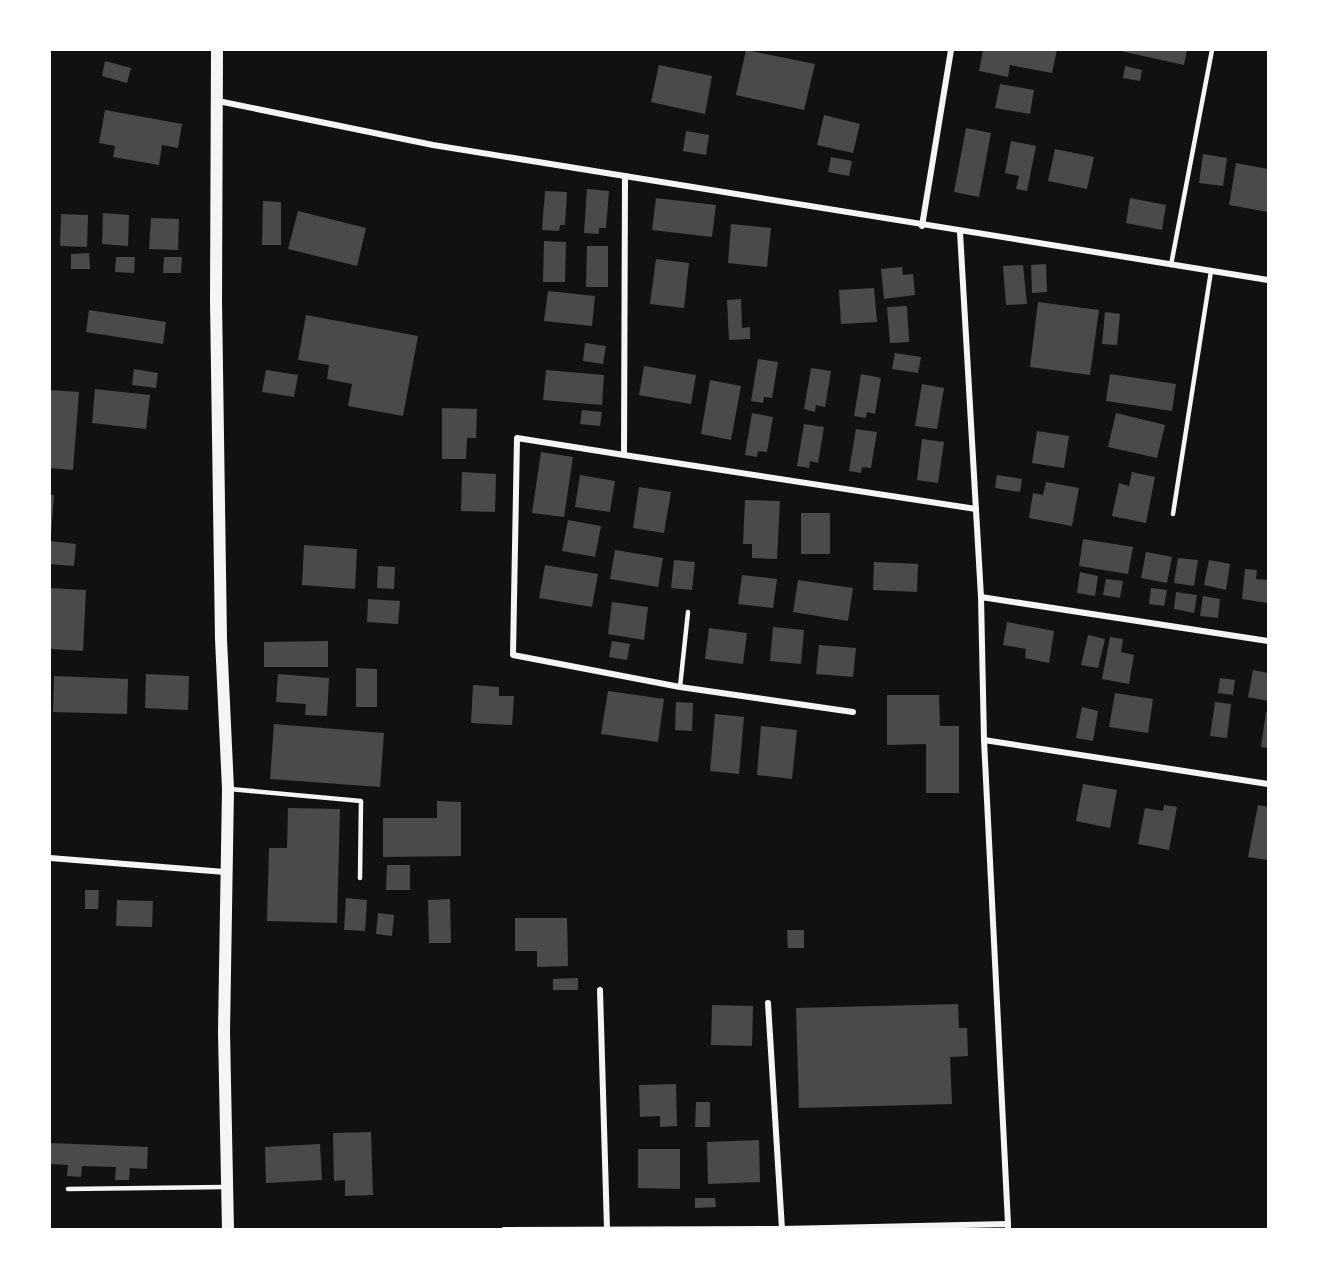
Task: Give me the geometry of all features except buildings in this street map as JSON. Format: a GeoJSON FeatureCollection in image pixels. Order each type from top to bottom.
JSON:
{"type":"FeatureCollection","features":[{"type":"Feature","properties":{"kind":"main road"},"geometry":{"type":"LineString","coordinates":[[217,50],[216,301],[221,639],[228,789],[225,872],[225,1187],[228,1230]]}},
{"type":"Feature","properties":{"kind":"street"},"geometry":{"type":"LineString","coordinates":[[922,226],[951,50]]}},
{"type":"Feature","properties":{"kind":"street"},"geometry":{"type":"LineString","coordinates":[[218,101],[433,146],[1269,280]]}},
{"type":"Feature","properties":{"kind":"street"},"geometry":{"type":"LineString","coordinates":[[624,455],[625,176]]}},
{"type":"Feature","properties":{"kind":"street"},"geometry":{"type":"LineString","coordinates":[[504,1230],[1008,1227],[984,740],[981,597],[960,232]]}},
{"type":"Feature","properties":{"kind":"street"},"geometry":{"type":"LineString","coordinates":[[853,712],[680,687],[513,655],[517,438],[975,509]]}},
{"type":"Feature","properties":{"kind":"street"},"geometry":{"type":"LineString","coordinates":[[981,597],[1269,641]]}},
{"type":"Feature","properties":{"kind":"street"},"geometry":{"type":"LineString","coordinates":[[984,740],[1269,784]]}},
{"type":"Feature","properties":{"kind":"street"},"geometry":{"type":"LineString","coordinates":[[50,858],[225,872]]}},
{"type":"Feature","properties":{"kind":"street"},"geometry":{"type":"LineString","coordinates":[[600,990],[607,1229]]}},
{"type":"Feature","properties":{"kind":"street"},"geometry":{"type":"LineString","coordinates":[[768,1003],[782,1229]]}},
{"type":"Feature","properties":{"kind":"lane"},"geometry":{"type":"LineString","coordinates":[[1171,265],[1212,50]]}},
{"type":"Feature","properties":{"kind":"lane"},"geometry":{"type":"LineString","coordinates":[[1173,514],[1212,271]]}},
{"type":"Feature","properties":{"kind":"lane"},"geometry":{"type":"LineString","coordinates":[[680,687],[688,612]]}},
{"type":"Feature","properties":{"kind":"lane"},"geometry":{"type":"LineString","coordinates":[[228,789],[362,801],[360,878]]}},
{"type":"Feature","properties":{"kind":"lane"},"geometry":{"type":"LineString","coordinates":[[68,1189],[225,1187]]}}]}
